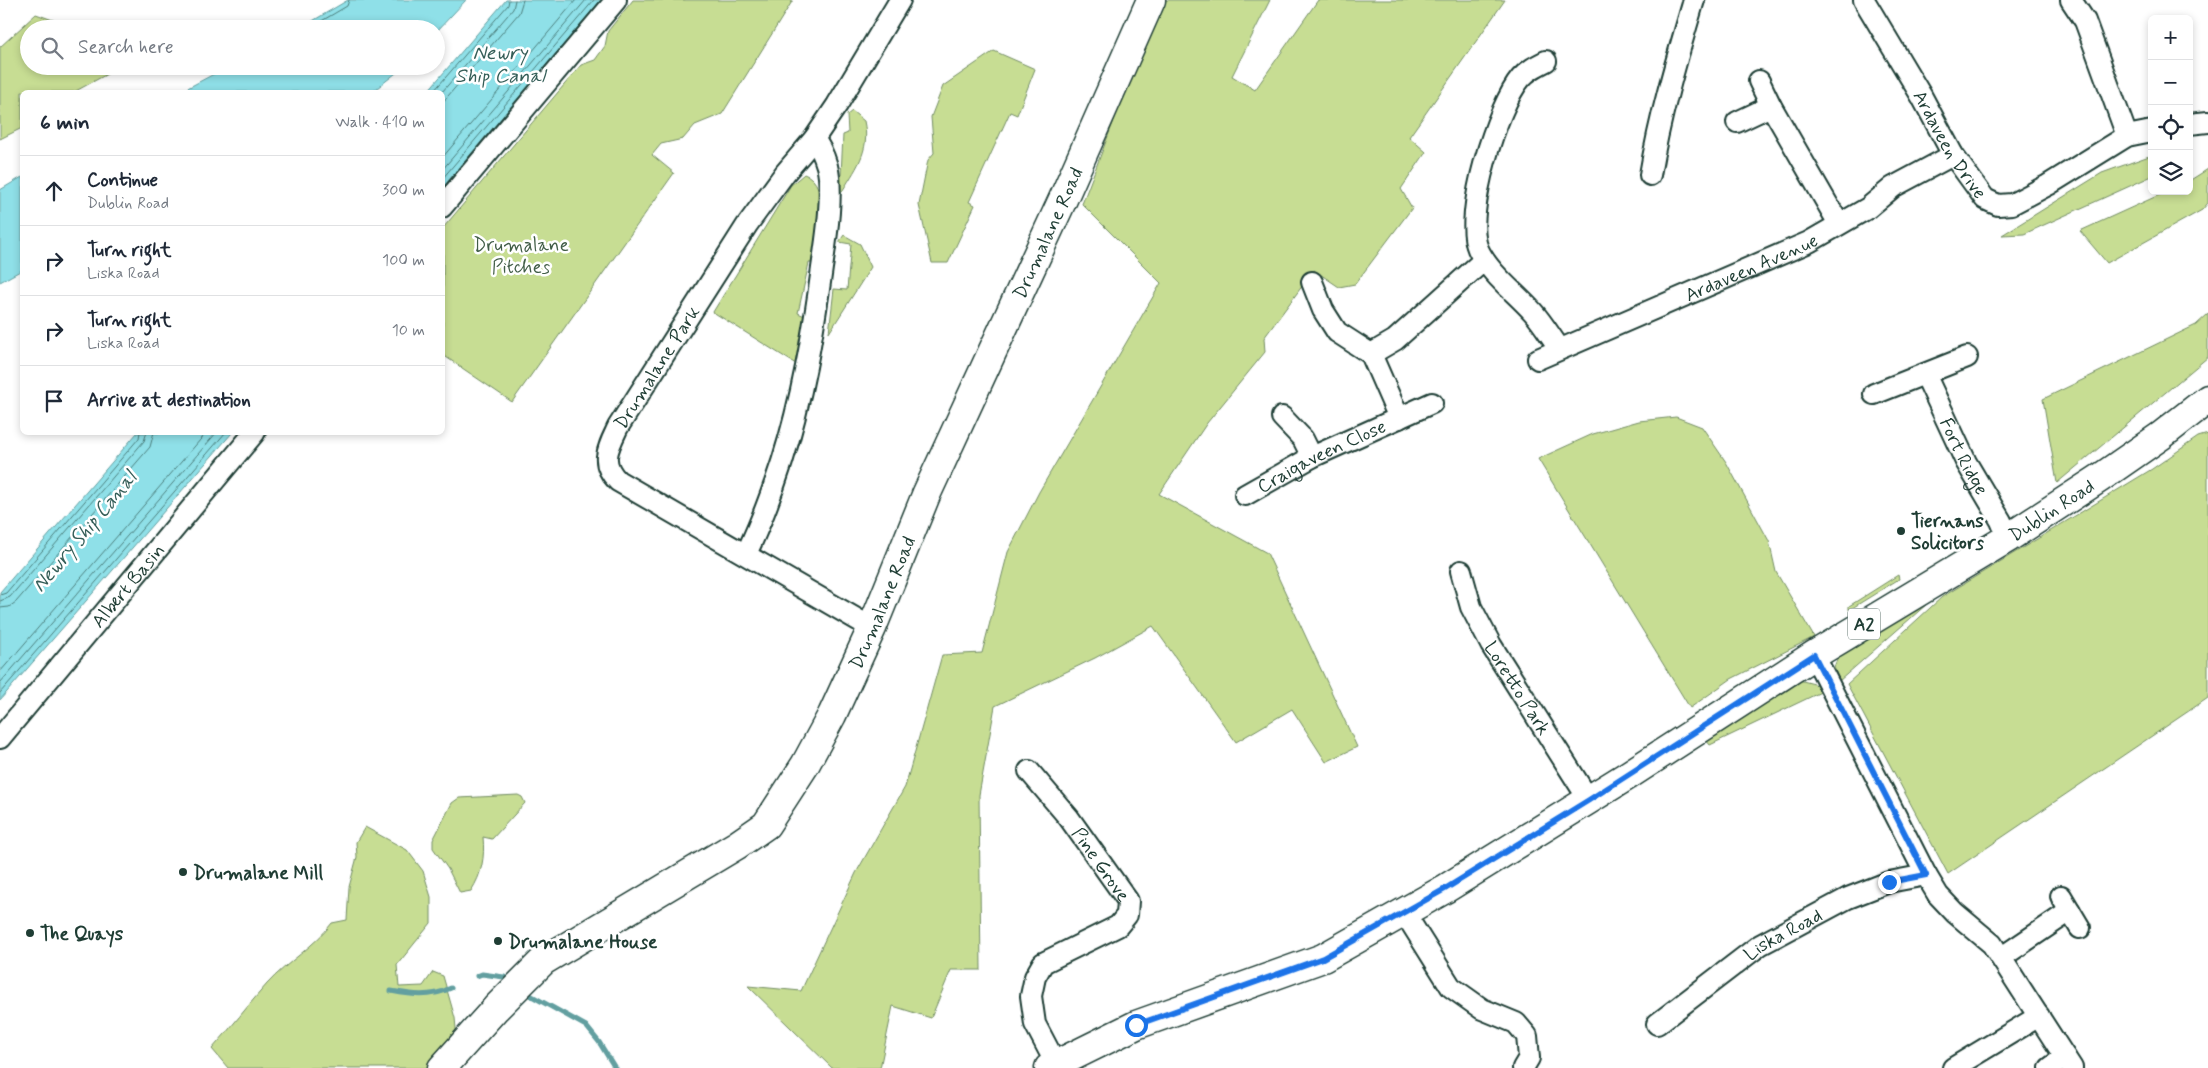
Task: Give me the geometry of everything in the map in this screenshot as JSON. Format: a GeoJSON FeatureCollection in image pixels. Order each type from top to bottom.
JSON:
{"type":"FeatureCollection","features":[{"type":"Feature","properties":{"kind":"main road","name":"Drumalane Road"},"geometry":{"type":"LineString","coordinates":[[442,1068],[496,1008],[543,961],[737,845],[766,825],[800,773],[828,724],[872,628],[926,495],[1064,199],[1151,0]]}},
{"type":"Feature","properties":{"kind":"main road","name":"Dublin Road"},"geometry":{"type":"LineString","coordinates":[[1053,1066],[1136,1025],[1323,958],[1404,912],[1589,800],[1814,655],[2008,538],[2162,435],[2208,399]]}},
{"type":"Feature","properties":{"kind":"street"},"geometry":{"type":"LineString","coordinates":[[445,203],[616,0]]}},
{"type":"Feature","properties":{"kind":"street","name":"Drumalane Park"},"geometry":{"type":"LineString","coordinates":[[872,628],[618,482],[609,473],[607,451],[618,427],[748,225],[785,173],[814,139],[837,105],[900,0]]}},
{"type":"Feature","properties":{"kind":"street"},"geometry":{"type":"LineString","coordinates":[[1650,175],[1656,137],[1667,92],[1694,0]]}},
{"type":"Feature","properties":{"kind":"street","name":"Ardaveen Drive"},"geometry":{"type":"LineString","coordinates":[[1864,0],[1922,97],[1953,155],[1985,199],[1998,205],[2012,204],[2048,185],[2127,136]]}},
{"type":"Feature","properties":{"kind":"street"},"geometry":{"type":"LineString","coordinates":[[2071,0],[2085,22],[2127,136],[2148,132]]}},
{"type":"Feature","properties":{"kind":"street"},"geometry":{"type":"LineString","coordinates":[[1546,62],[1530,68],[1519,80],[1506,106],[1488,150],[1473,224],[1477,247],[1484,260],[1534,314],[1560,349]]}},
{"type":"Feature","properties":{"kind":"street"},"geometry":{"type":"LineString","coordinates":[[1759,81],[1771,106],[1840,224]]}},
{"type":"Feature","properties":{"kind":"street"},"geometry":{"type":"LineString","coordinates":[[1737,122],[1771,106]]}},
{"type":"Feature","properties":{"kind":"street"},"geometry":{"type":"LineString","coordinates":[[2193,124],[2208,122]]}},
{"type":"Feature","properties":{"kind":"street"},"geometry":{"type":"LineString","coordinates":[[746,554],[782,461],[806,370],[815,320],[826,245],[829,204],[827,167],[819,145],[814,139]]}},
{"type":"Feature","properties":{"kind":"street","name":"Ardaveen Avenue"},"geometry":{"type":"LineString","coordinates":[[1538,359],[1809,242],[1868,208],[1893,187],[1953,155]]}},
{"type":"Feature","properties":{"kind":"street"},"geometry":{"type":"LineString","coordinates":[[1312,282],[1324,310],[1337,332],[1371,354],[1396,340],[1484,260]]}},
{"type":"Feature","properties":{"kind":"street","name":"Craigaveen Close"},"geometry":{"type":"LineString","coordinates":[[1371,354],[1399,418]]}},
{"type":"Feature","properties":{"kind":"street"},"geometry":{"type":"LineString","coordinates":[[1874,394],[1966,356]]}},
{"type":"Feature","properties":{"kind":"street","name":"Fort Ridge"},"geometry":{"type":"LineString","coordinates":[[1925,374],[1966,462],[2001,521],[2008,538]]}},
{"type":"Feature","properties":{"kind":"street","name":"Craigaveen Close"},"geometry":{"type":"LineString","coordinates":[[1245,495],[1312,457],[1432,404]]}},
{"type":"Feature","properties":{"kind":"street"},"geometry":{"type":"LineString","coordinates":[[1282,417],[1304,439],[1312,457]]}},
{"type":"Feature","properties":{"kind":"street","name":"Albert Basin"},"geometry":{"type":"LineString","coordinates":[[0,738],[252,435]]}},
{"type":"Feature","properties":{"kind":"street","name":"Loretto Park"},"geometry":{"type":"LineString","coordinates":[[1461,571],[1471,607],[1491,645],[1589,800]]}},
{"type":"Feature","properties":{"kind":"street"},"geometry":{"type":"LineString","coordinates":[[1814,655],[1926,875],[1938,894],[1955,913],[1992,944],[2002,957],[2039,1016],[2062,1064]]}},
{"type":"Feature","properties":{"kind":"street","name":"Pine Grove"},"geometry":{"type":"LineString","coordinates":[[1029,771],[1069,818],[1128,901],[1127,916],[1118,926],[1043,963],[1035,977],[1031,996],[1035,1024],[1053,1066]]}},
{"type":"Feature","properties":{"kind":"street","name":"Liska Road"},"geometry":{"type":"LineString","coordinates":[[1657,1024],[1760,945],[1848,898],[1889,882],[1926,875]]}},
{"type":"Feature","properties":{"kind":"street"},"geometry":{"type":"LineString","coordinates":[[1404,912],[1452,987],[1482,1009],[1516,1023],[1527,1036],[1528,1058],[1523,1068]]}},
{"type":"Feature","properties":{"kind":"street"},"geometry":{"type":"LineString","coordinates":[[2002,957],[2070,912]]}},
{"type":"Feature","properties":{"kind":"street"},"geometry":{"type":"LineString","coordinates":[[1953,1068],[2039,1016]]}},
{"type":"Feature","properties":{"kind":"green space","name":"Drumalane Pitches"},"geometry":{"type":"Polygon","coordinates":[[[633,0],[793,0],[722,114],[695,125],[683,139],[661,144],[652,155],[674,173],[512,402],[445,356],[445,226],[581,65],[595,60],[605,46],[608,31],[633,0]]]}},
{"type":"Feature","properties":{"kind":"green space"},"geometry":{"type":"Polygon","coordinates":[[[1160,0],[1270,0],[1232,76],[1255,90],[1318,0],[1505,0],[1409,137],[1426,152],[1401,189],[1412,208],[1355,284],[1339,287],[1314,270],[1264,338],[1265,352],[1207,423],[1159,494],[1267,553],[1357,747],[1326,762],[1292,709],[1236,742],[1153,626],[1095,658],[995,706],[979,795],[981,970],[951,970],[931,1018],[893,1006],[880,1068],[832,1068],[748,986],[801,991],[856,873],[905,787],[942,655],[982,653],[1008,552],[1039,492],[1161,283],[1082,204],[1160,0]]]}},
{"type":"Feature","properties":{"kind":"green space"},"geometry":{"type":"Polygon","coordinates":[[[36,14],[53,20],[29,20],[36,14]]]}},
{"type":"Feature","properties":{"kind":"green space"},"geometry":{"type":"Polygon","coordinates":[[[20,29],[20,75],[105,75],[78,90],[20,90],[20,129],[0,139],[0,47],[20,29]]]}},
{"type":"Feature","properties":{"kind":"green space"},"geometry":{"type":"Polygon","coordinates":[[[994,51],[1035,69],[1017,115],[1010,112],[969,202],[975,205],[948,263],[932,263],[919,205],[928,160],[934,153],[931,117],[943,86],[994,51]]]}},
{"type":"Feature","properties":{"kind":"green space"},"geometry":{"type":"Polygon","coordinates":[[[852,111],[864,121],[865,142],[860,160],[840,195],[843,135],[848,133],[847,115],[852,111]]]}},
{"type":"Feature","properties":{"kind":"green space"},"geometry":{"type":"Polygon","coordinates":[[[2148,156],[2148,178],[2024,234],[2002,235],[2102,173],[2148,156]]]}},
{"type":"Feature","properties":{"kind":"green space"},"geometry":{"type":"Polygon","coordinates":[[[2208,169],[2208,203],[2202,210],[2107,263],[2080,231],[2159,195],[2193,195],[2193,178],[2208,169]]]}},
{"type":"Feature","properties":{"kind":"green space"},"geometry":{"type":"Polygon","coordinates":[[[804,174],[813,180],[818,189],[821,201],[822,228],[817,263],[809,263],[798,313],[807,317],[799,366],[713,312],[791,185],[804,174]]]}},
{"type":"Feature","properties":{"kind":"green space"},"geometry":{"type":"Polygon","coordinates":[[[844,235],[860,244],[871,267],[829,333],[834,289],[847,290],[851,244],[839,242],[844,235]]]}},
{"type":"Feature","properties":{"kind":"green space"},"geometry":{"type":"Polygon","coordinates":[[[2208,314],[2208,357],[2057,483],[2043,399],[2196,325],[2208,314]]]}},
{"type":"Feature","properties":{"kind":"green space"},"geometry":{"type":"Polygon","coordinates":[[[1676,417],[1702,427],[1726,462],[1769,541],[1776,572],[1814,637],[1731,679],[1690,708],[1538,459],[1593,434],[1639,421],[1676,417]]]}},
{"type":"Feature","properties":{"kind":"green space"},"geometry":{"type":"Polygon","coordinates":[[[2208,434],[2208,698],[1948,874],[1847,684],[1942,597],[2152,469],[2198,437],[2208,434]]]}},
{"type":"Feature","properties":{"kind":"green space"},"geometry":{"type":"Polygon","coordinates":[[[1898,575],[1899,579],[1849,610],[1849,606],[1898,575]]]}},
{"type":"Feature","properties":{"kind":"green space"},"geometry":{"type":"Polygon","coordinates":[[[1933,595],[1935,597],[1839,681],[1834,667],[1838,657],[1933,595]]]}},
{"type":"Feature","properties":{"kind":"green space"},"geometry":{"type":"Polygon","coordinates":[[[1799,680],[1818,685],[1825,690],[1710,745],[1706,740],[1799,680]]]}},
{"type":"Feature","properties":{"kind":"green space"},"geometry":{"type":"Polygon","coordinates":[[[518,795],[522,797],[525,803],[492,839],[483,837],[484,851],[478,878],[471,891],[460,893],[448,869],[433,848],[433,840],[452,803],[459,798],[518,795]]]}},
{"type":"Feature","properties":{"kind":"green space"},"geometry":{"type":"Polygon","coordinates":[[[365,827],[407,850],[423,871],[431,897],[431,923],[397,965],[399,987],[423,986],[433,972],[443,976],[455,1018],[457,1039],[431,1068],[228,1068],[212,1049],[275,976],[317,939],[332,923],[347,920],[349,887],[357,857],[356,842],[365,827]]]}},
{"type":"Feature","properties":{"kind":"water"},"geometry":{"type":"Polygon","coordinates":[[[348,0],[466,0],[445,22],[445,20],[314,20],[348,0]]]}},
{"type":"Feature","properties":{"kind":"water","name":"Newry Ship Canal"},"geometry":{"type":"Polygon","coordinates":[[[506,0],[601,0],[445,185],[445,90],[429,90],[442,75],[445,75],[445,71],[506,0]]]}},
{"type":"Feature","properties":{"kind":"water"},"geometry":{"type":"Polygon","coordinates":[[[212,75],[394,75],[375,90],[184,90],[212,75]]]}},
{"type":"Feature","properties":{"kind":"water"},"geometry":{"type":"Polygon","coordinates":[[[20,178],[20,271],[0,282],[0,190],[20,178]]]}},
{"type":"Feature","properties":{"kind":"water","name":"Newry Ship Canal"},"geometry":{"type":"Polygon","coordinates":[[[135,435],[230,435],[0,700],[0,592],[135,435]]]}},
{"type":"Feature","properties":{"kind":"waterway"},"geometry":{"type":"LineString","coordinates":[[477,976],[482,974],[504,977]]}},
{"type":"Feature","properties":{"kind":"waterway"},"geometry":{"type":"LineString","coordinates":[[391,991],[428,994],[451,988]]}},
{"type":"Feature","properties":{"kind":"waterway"},"geometry":{"type":"LineString","coordinates":[[530,995],[586,1026],[599,1042],[615,1068]]}},
{"type":"Feature","properties":{"kind":"place","name":"Tiernans Solicitors"},"geometry":{"type":"Point","coordinates":[1901,531]}},
{"type":"Feature","properties":{"kind":"place","name":"Drumalane Mill"},"geometry":{"type":"Point","coordinates":[183,872]}},
{"type":"Feature","properties":{"kind":"place","name":"The Quays"},"geometry":{"type":"Point","coordinates":[30,933]}},
{"type":"Feature","properties":{"kind":"place","name":"Drumalane House"},"geometry":{"type":"Point","coordinates":[498,941]}},
{"type":"Feature","properties":{"kind":"route"},"geometry":{"type":"LineString","coordinates":[[1136,1025],[1323,958],[1445,889],[1627,776],[1814,655],[1926,875],[1889,882]]}}]}
